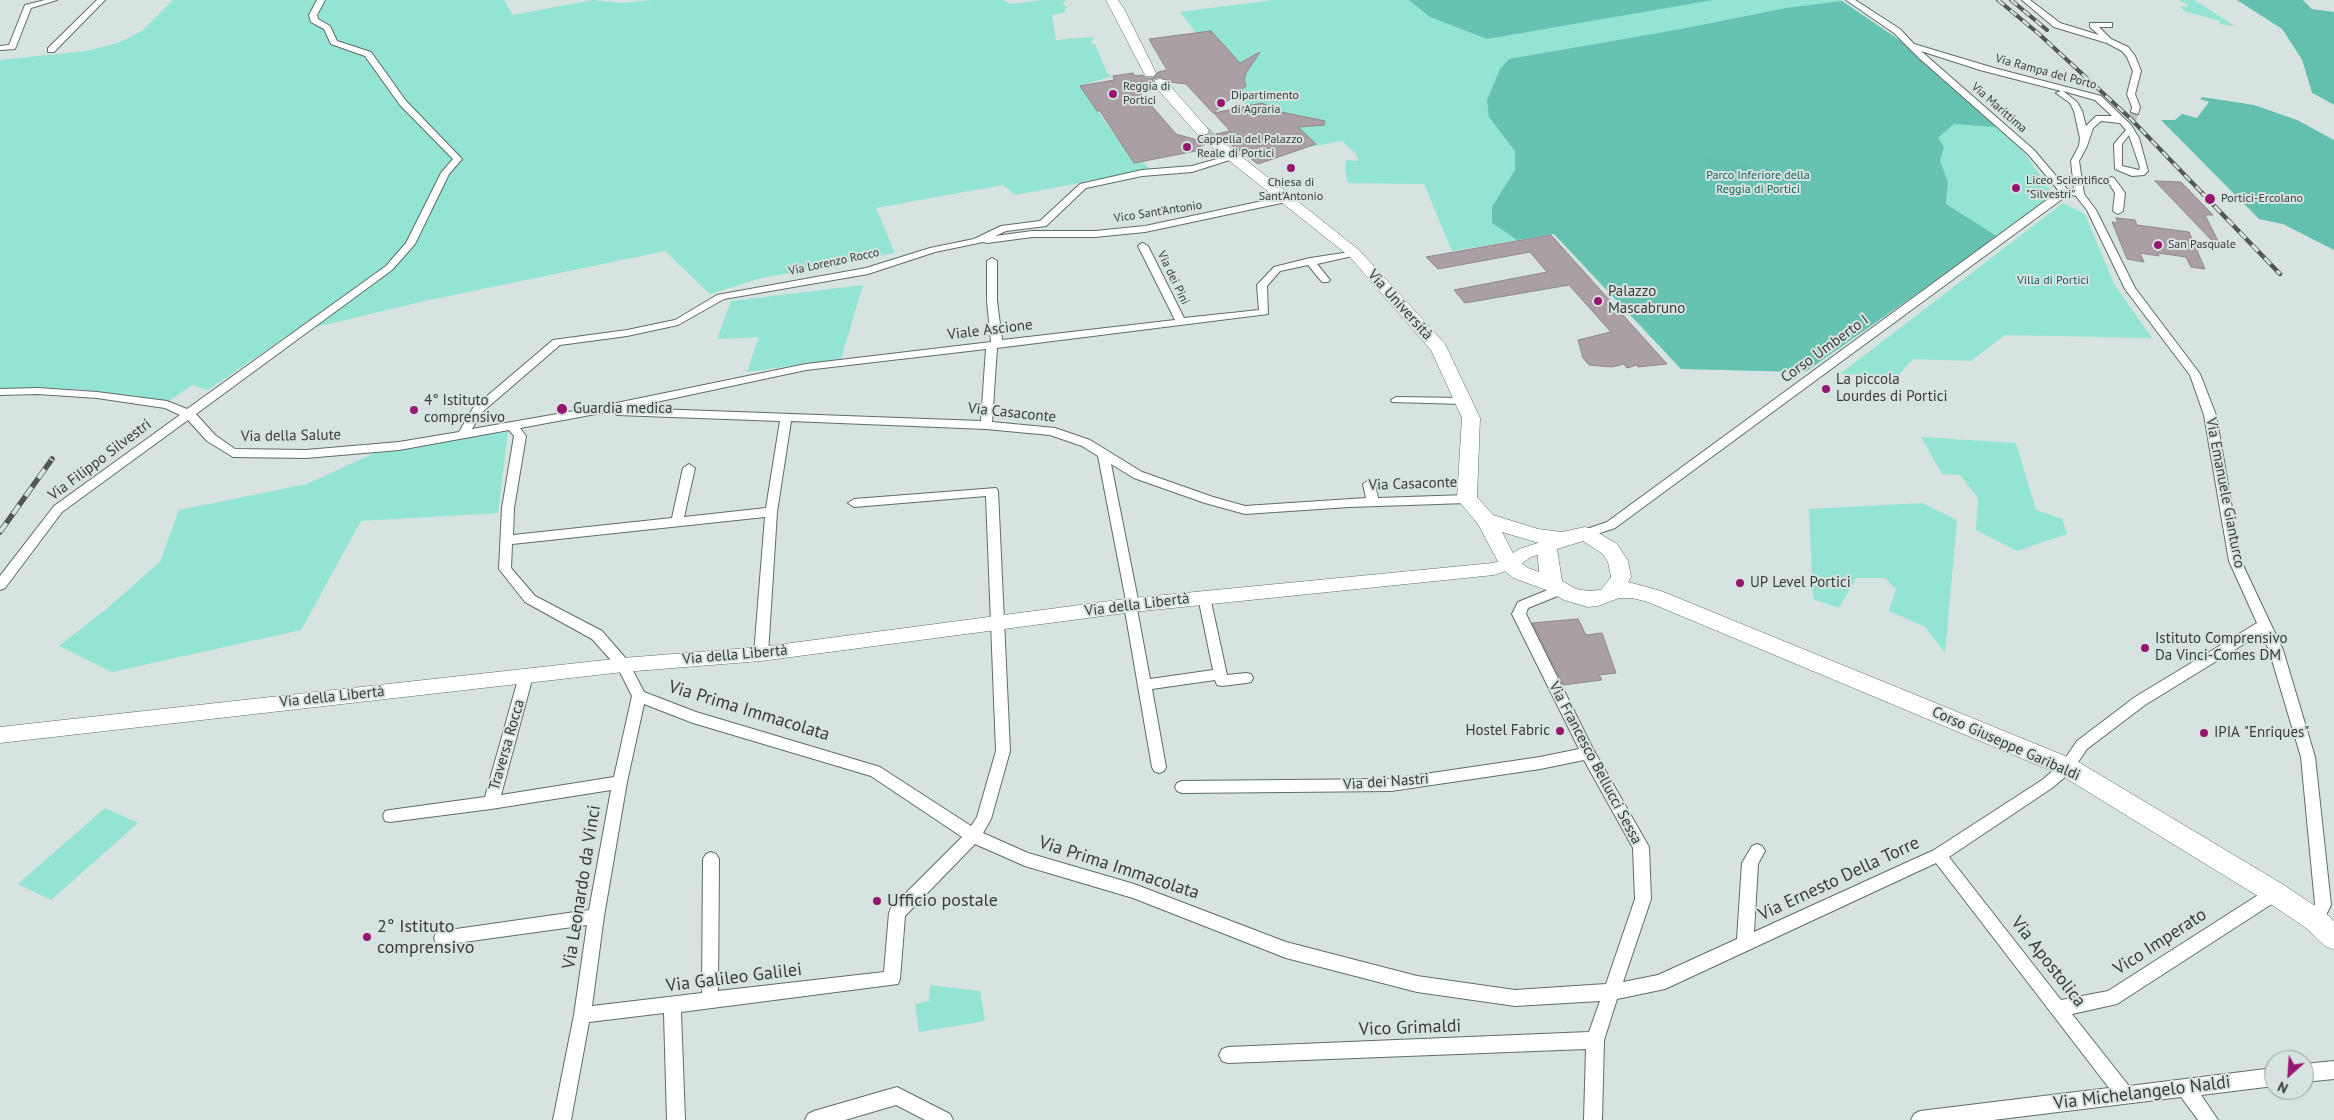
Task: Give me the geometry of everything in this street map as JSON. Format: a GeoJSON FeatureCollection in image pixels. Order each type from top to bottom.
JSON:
{"type":"FeatureCollection","features":[{"type":"Feature","properties":{"kind":"main road"},"geometry":{"type":"LineString","coordinates":[[1112,0],[1155,78],[1202,131]]}},
{"type":"Feature","properties":{"kind":"main road","name":"Via Università"},"geometry":{"type":"LineString","coordinates":[[1218,144],[1354,253],[1439,348],[1471,418],[1467,498]]}},
{"type":"Feature","properties":{"kind":"main road"},"geometry":{"type":"LineString","coordinates":[[1467,498],[1486,520],[1509,564],[1528,576],[1572,595],[1588,599],[1608,596],[1614,590],[1621,577],[1618,561],[1604,545],[1585,534],[1555,543],[1486,520]]}},
{"type":"Feature","properties":{"kind":"main road"},"geometry":{"type":"LineString","coordinates":[[1555,543],[1548,573],[1556,587]]}},
{"type":"Feature","properties":{"kind":"main road","name":"Corso Giuseppe Garibaldi"},"geometry":{"type":"LineString","coordinates":[[1620,570],[1654,596]]}},
{"type":"Feature","properties":{"kind":"main road","name":"Corso Giuseppe Garibaldi"},"geometry":{"type":"LineString","coordinates":[[1614,590],[1632,590],[1654,596],[2067,767],[2275,892],[2315,920],[2334,938]]}},
{"type":"Feature","properties":{"kind":"street"},"geometry":{"type":"LineString","coordinates":[[0,48],[12,47],[28,7],[53,0]]}},
{"type":"Feature","properties":{"kind":"street"},"geometry":{"type":"LineString","coordinates":[[51,50],[101,0]]}},
{"type":"Feature","properties":{"kind":"street","name":"Via Filippo Silvestri"},"geometry":{"type":"LineString","coordinates":[[0,585],[58,509],[389,268],[410,244],[445,173],[458,159],[403,103],[368,54],[334,42],[327,28],[314,20],[313,15],[321,0]]}},
{"type":"Feature","properties":{"kind":"street","name":"Via Marittima"},"geometry":{"type":"LineString","coordinates":[[1850,0],[1897,31],[1922,56],[2031,152],[2073,197]]}},
{"type":"Feature","properties":{"kind":"street"},"geometry":{"type":"LineString","coordinates":[[2026,0],[2057,25],[2110,42],[2125,49],[2132,56],[2137,70],[2131,94],[2136,107],[2135,112]]}},
{"type":"Feature","properties":{"kind":"street"},"geometry":{"type":"LineString","coordinates":[[2109,25],[2093,25],[2110,42]]}},
{"type":"Feature","properties":{"kind":"street"},"geometry":{"type":"LineString","coordinates":[[1913,46],[2065,95],[2073,102],[2078,111],[2084,138],[2083,146],[2075,161],[2073,197]]}},
{"type":"Feature","properties":{"kind":"street"},"geometry":{"type":"LineString","coordinates":[[1922,56],[1946,57]]}},
{"type":"Feature","properties":{"kind":"street","name":"Via Rampa del Porto"},"geometry":{"type":"LineString","coordinates":[[1983,68],[2098,98],[2127,129],[2140,150],[2144,166],[2144,171],[2141,173],[2132,173],[2118,167],[2118,144],[2127,129]]}},
{"type":"Feature","properties":{"kind":"street"},"geometry":{"type":"LineString","coordinates":[[2084,138],[2090,126],[2099,118],[2118,119],[2127,129]]}},
{"type":"Feature","properties":{"kind":"street"},"geometry":{"type":"LineString","coordinates":[[2081,123],[2090,126]]}},
{"type":"Feature","properties":{"kind":"street","name":"Via Lorenzo Rocco"},"geometry":{"type":"LineString","coordinates":[[463,435],[477,410],[558,342],[627,333],[678,322],[721,297],[868,271],[933,250],[977,241],[1004,228],[1043,224],[1082,186],[1142,173],[1192,169],[1235,157]]}},
{"type":"Feature","properties":{"kind":"street"},"geometry":{"type":"LineString","coordinates":[[2111,180],[2120,193],[2118,211]]}},
{"type":"Feature","properties":{"kind":"street","name":"Corso Umberto I"},"geometry":{"type":"LineString","coordinates":[[1585,534],[1611,525],[2073,197]]}},
{"type":"Feature","properties":{"kind":"street","name":"Via Emanuele Gianturco"},"geometry":{"type":"LineString","coordinates":[[2073,197],[2130,289],[2195,374],[2210,415],[2235,561],[2276,650],[2308,757],[2328,897],[2315,920]]}},
{"type":"Feature","properties":{"kind":"street","name":"Vico Sant'Antonio"},"geometry":{"type":"LineString","coordinates":[[977,241],[1032,234],[1096,234],[1146,229],[1286,199]]}},
{"type":"Feature","properties":{"kind":"street","name":"Via dei Pini"},"geometry":{"type":"LineString","coordinates":[[1143,246],[1181,322]]}},
{"type":"Feature","properties":{"kind":"street","name":"Viale Ascione"},"geometry":{"type":"LineString","coordinates":[[597,411],[806,366],[1264,312],[1262,284],[1277,269],[1354,253]]}},
{"type":"Feature","properties":{"kind":"street"},"geometry":{"type":"LineString","coordinates":[[1310,261],[1325,280]]}},
{"type":"Feature","properties":{"kind":"street"},"geometry":{"type":"LineString","coordinates":[[986,425],[994,345],[992,262]]}},
{"type":"Feature","properties":{"kind":"street","name":"Via della Salute"},"geometry":{"type":"LineString","coordinates":[[0,392],[38,391],[97,395],[167,405],[189,414],[205,429],[211,438],[233,452],[306,454],[399,446],[597,411]]}},
{"type":"Feature","properties":{"kind":"street"},"geometry":{"type":"LineString","coordinates":[[1396,400],[1463,401]]}},
{"type":"Feature","properties":{"kind":"street","name":"Via Casaconte"},"geometry":{"type":"LineString","coordinates":[[597,411],[986,425],[1051,431],[1086,443],[1104,452],[1138,475],[1208,500],[1245,510],[1467,498]]}},
{"type":"Feature","properties":{"kind":"street"},"geometry":{"type":"LineString","coordinates":[[761,654],[771,512],[786,418]]}},
{"type":"Feature","properties":{"kind":"street"},"geometry":{"type":"LineString","coordinates":[[513,427],[520,436],[508,508],[505,568],[530,599],[597,635],[622,665],[639,696]]}},
{"type":"Feature","properties":{"kind":"street"},"geometry":{"type":"LineString","coordinates":[[1104,452],[1159,767]]}},
{"type":"Feature","properties":{"kind":"street"},"geometry":{"type":"LineString","coordinates":[[677,521],[690,468]]}},
{"type":"Feature","properties":{"kind":"street"},"geometry":{"type":"LineString","coordinates":[[1369,484],[1373,502]]}},
{"type":"Feature","properties":{"kind":"street"},"geometry":{"type":"LineString","coordinates":[[854,503],[992,491],[996,624],[1003,751],[984,819],[973,836]]}},
{"type":"Feature","properties":{"kind":"street"},"geometry":{"type":"LineString","coordinates":[[507,540],[771,512]]}},
{"type":"Feature","properties":{"kind":"street"},"geometry":{"type":"LineString","coordinates":[[1604,545],[1611,525]]}},
{"type":"Feature","properties":{"kind":"street","name":"Via della Libertà"},"geometry":{"type":"LineString","coordinates":[[0,735],[622,665],[761,654],[1131,605],[1494,569],[1509,564],[1525,553],[1555,543]]}},
{"type":"Feature","properties":{"kind":"street","name":"Via Francesco Bellucci Sessa"},"geometry":{"type":"LineString","coordinates":[[1556,587],[1523,605],[1519,614],[1528,636],[1588,753],[1641,847],[1643,898],[1595,1040],[1592,1120]]}},
{"type":"Feature","properties":{"kind":"street"},"geometry":{"type":"LineString","coordinates":[[1204,597],[1222,681],[1246,678]]}},
{"type":"Feature","properties":{"kind":"street","name":"Via Ernesto Della Torre"},"geometry":{"type":"LineString","coordinates":[[1610,992],[1659,982],[1939,855],[2047,784],[2067,767],[2082,745],[2140,701],[2264,625]]}},
{"type":"Feature","properties":{"kind":"street"},"geometry":{"type":"LineString","coordinates":[[1145,685],[1221,674]]}},
{"type":"Feature","properties":{"kind":"street","name":"Traversa Rocca"},"geometry":{"type":"LineString","coordinates":[[526,676],[490,803],[620,782]]}},
{"type":"Feature","properties":{"kind":"street","name":"Via Prima Immacolata"},"geometry":{"type":"LineString","coordinates":[[639,696],[693,717],[876,770],[973,836],[1025,858],[1134,891],[1286,950],[1417,984],[1516,998],[1610,992]]}},
{"type":"Feature","properties":{"kind":"street","name":"Via Leonardo da Vinci"},"geometry":{"type":"LineString","coordinates":[[562,1120],[582,1015],[596,916],[620,782],[639,696]]}},
{"type":"Feature","properties":{"kind":"street","name":"Via dei Nastri"},"geometry":{"type":"LineString","coordinates":[[1182,787],[1391,785],[1540,763],[1588,753]]}},
{"type":"Feature","properties":{"kind":"street"},"geometry":{"type":"LineString","coordinates":[[390,816],[490,803]]}},
{"type":"Feature","properties":{"kind":"street","name":"Via Galileo Galilei"},"geometry":{"type":"LineString","coordinates":[[582,1015],[892,979],[897,913],[973,836]]}},
{"type":"Feature","properties":{"kind":"street"},"geometry":{"type":"LineString","coordinates":[[1744,944],[1750,863],[1757,851]]}},
{"type":"Feature","properties":{"kind":"street","name":"Via Apostolica"},"geometry":{"type":"LineString","coordinates":[[1939,855],[2060,1008],[2125,1094]]}},
{"type":"Feature","properties":{"kind":"street"},"geometry":{"type":"LineString","coordinates":[[710,1000],[711,859]]}},
{"type":"Feature","properties":{"kind":"street","name":"Vico Imperato"},"geometry":{"type":"LineString","coordinates":[[2060,1008],[2111,998],[2275,892]]}},
{"type":"Feature","properties":{"kind":"street"},"geometry":{"type":"LineString","coordinates":[[442,938],[596,916]]}},
{"type":"Feature","properties":{"kind":"street"},"geometry":{"type":"LineString","coordinates":[[672,1005],[676,1120]]}},
{"type":"Feature","properties":{"kind":"street","name":"Vico Grimaldi"},"geometry":{"type":"LineString","coordinates":[[1228,1055],[1595,1040]]}},
{"type":"Feature","properties":{"kind":"street"},"geometry":{"type":"LineString","coordinates":[[2314,1072],[2334,1070]]}},
{"type":"Feature","properties":{"kind":"street","name":"Via Michelangelo Naldi"},"geometry":{"type":"LineString","coordinates":[[1920,1120],[2264,1078]]}},
{"type":"Feature","properties":{"kind":"street"},"geometry":{"type":"LineString","coordinates":[[2185,1088],[2209,1120]]}},
{"type":"Feature","properties":{"kind":"street"},"geometry":{"type":"LineString","coordinates":[[814,1120],[897,1096],[944,1120]]}},
{"type":"Feature","properties":{"kind":"green space"},"geometry":{"type":"Polygon","coordinates":[[[173,0],[504,0],[513,15],[593,0],[621,3],[653,0],[1002,0],[1011,4],[1042,0],[1066,0],[1063,3],[1067,8],[1065,9],[1066,12],[1052,15],[1056,40],[1092,37],[1094,40],[1091,41],[1092,44],[1095,44],[1107,73],[1112,76],[1080,86],[1134,162],[1143,161],[1150,170],[1015,195],[1003,185],[876,208],[895,253],[758,279],[710,294],[665,251],[420,302],[316,327],[303,325],[208,390],[192,385],[169,401],[79,389],[0,388],[0,60],[86,51],[118,43],[142,31],[173,0]]]}},
{"type":"Feature","properties":{"kind":"green space","name":"Parco Inferiore della Reggia di Portici"},"geometry":{"type":"Polygon","coordinates":[[[1273,0],[1841,0],[1898,39],[2023,151],[2055,197],[1805,372],[1681,369],[1554,234],[1452,251],[1424,184],[1348,183],[1345,170],[1346,160],[1358,161],[1357,155],[1342,141],[1310,147],[1276,122],[1265,125],[1214,74],[1196,33],[1180,12],[1273,0]]]}},
{"type":"Feature","properties":{"kind":"green space"},"geometry":{"type":"Polygon","coordinates":[[[1409,0],[1713,0],[1487,39],[1430,17],[1409,0]]]}},
{"type":"Feature","properties":{"kind":"green space"},"geometry":{"type":"Polygon","coordinates":[[[2179,0],[2194,0],[2235,26],[2220,24],[2220,21],[2186,12],[2180,7],[2187,7],[2188,5],[2179,0]]]}},
{"type":"Feature","properties":{"kind":"green space","name":"Parco Inferiore della Reggia di Portici"},"geometry":{"type":"Polygon","coordinates":[[[1842,1],[1898,39],[1996,127],[1954,124],[1938,138],[1944,147],[1940,161],[1948,182],[1946,204],[1998,237],[1805,372],[1681,369],[1554,234],[1517,240],[1492,223],[1492,207],[1515,170],[1515,151],[1489,117],[1487,100],[1500,69],[1509,59],[1681,29],[1786,8],[1842,1]]]}},
{"type":"Feature","properties":{"kind":"green space","name":"Villa di Portici"},"geometry":{"type":"Polygon","coordinates":[[[2063,203],[2085,214],[2114,284],[2152,338],[2005,335],[1971,361],[1913,359],[1898,376],[1840,374],[2063,203]]]}},
{"type":"Feature","properties":{"kind":"green space"},"geometry":{"type":"Polygon","coordinates":[[[863,285],[841,359],[747,372],[759,337],[717,339],[731,301],[863,285]]]}},
{"type":"Feature","properties":{"kind":"green space"},"geometry":{"type":"Polygon","coordinates":[[[508,431],[498,513],[361,521],[301,630],[112,672],[59,646],[105,610],[160,562],[179,510],[307,484],[381,450],[508,431]]]}},
{"type":"Feature","properties":{"kind":"green space"},"geometry":{"type":"Polygon","coordinates":[[[1921,437],[2016,443],[2036,510],[2062,519],[2067,534],[2017,551],[1976,530],[1978,498],[1960,475],[1942,474],[1921,437]]]}},
{"type":"Feature","properties":{"kind":"green space"},"geometry":{"type":"Polygon","coordinates":[[[1922,503],[1957,520],[1945,653],[1925,627],[1889,611],[1896,589],[1885,578],[1856,578],[1839,608],[1813,599],[1809,509],[1922,503]]]}},
{"type":"Feature","properties":{"kind":"green space"},"geometry":{"type":"Polygon","coordinates":[[[105,808],[138,823],[51,900],[18,884],[105,808]]]}},
{"type":"Feature","properties":{"kind":"green space"},"geometry":{"type":"Polygon","coordinates":[[[930,985],[980,991],[985,1021],[919,1032],[915,1004],[929,1001],[930,985]]]}},
{"type":"Feature","properties":{"kind":"shaded area"},"geometry":{"type":"Polygon","coordinates":[[[2237,0],[2303,0],[2312,9],[2334,12],[2334,105],[2312,93],[2302,60],[2282,29],[2237,0]]]}},
{"type":"Feature","properties":{"kind":"shaded area"},"geometry":{"type":"Polygon","coordinates":[[[2202,97],[2254,105],[2297,120],[2334,140],[2334,250],[2283,224],[2259,219],[2161,120],[2175,120],[2182,114],[2197,118],[2209,102],[2200,99],[2202,97]]]}},
{"type":"Feature","properties":{"kind":"shaded area"},"geometry":{"type":"Polygon","coordinates":[[[1703,155],[1746,165],[1748,172],[1743,178],[1738,179],[1718,177],[1708,171],[1708,163],[1703,155]]]}},
{"type":"Feature","properties":{"kind":"pier"},"geometry":{"type":"Polygon","coordinates":[[[2235,0],[2282,29],[2302,60],[2312,93],[2334,105],[2334,108],[2310,95],[2299,61],[2280,30],[2235,0]]]}},
{"type":"Feature","properties":{"kind":"building"},"geometry":{"type":"Polygon","coordinates":[[[1211,31],[1240,63],[1260,52],[1246,73],[1244,80],[1246,86],[1213,113],[1186,84],[1169,82],[1160,77],[1153,79],[1153,84],[1136,88],[1176,134],[1208,143],[1198,147],[1201,150],[1134,163],[1100,111],[1097,111],[1080,86],[1114,80],[1113,76],[1133,73],[1135,76],[1143,75],[1146,78],[1154,78],[1158,72],[1167,70],[1149,39],[1211,31]]]}},
{"type":"Feature","properties":{"kind":"building"},"geometry":{"type":"Polygon","coordinates":[[[1262,103],[1281,112],[1325,121],[1324,125],[1298,127],[1316,144],[1258,164],[1216,134],[1230,131],[1214,113],[1262,103]]]}},
{"type":"Feature","properties":{"kind":"building","name":"Portici-Ercolano"},"geometry":{"type":"Polygon","coordinates":[[[2155,181],[2181,182],[2213,215],[2205,215],[2220,245],[2218,247],[2155,181]]]}},
{"type":"Feature","properties":{"kind":"building","name":"San Pasquale"},"geometry":{"type":"Polygon","coordinates":[[[2116,218],[2135,220],[2137,225],[2189,232],[2205,269],[2191,267],[2186,257],[2158,253],[2159,256],[2140,253],[2144,262],[2127,259],[2112,222],[2118,223],[2116,218]]]}},
{"type":"Feature","properties":{"kind":"building","name":"Palazzo Mascabruno"},"geometry":{"type":"Polygon","coordinates":[[[1551,235],[1667,364],[1638,367],[1637,365],[1627,368],[1624,364],[1612,367],[1589,365],[1583,358],[1578,340],[1611,332],[1569,285],[1465,303],[1454,290],[1547,272],[1530,252],[1438,269],[1426,257],[1551,235]]]}},
{"type":"Feature","properties":{"kind":"building"},"geometry":{"type":"Polygon","coordinates":[[[1578,619],[1586,635],[1602,633],[1616,673],[1599,675],[1602,680],[1563,685],[1532,623],[1578,619]]]}},
{"type":"Feature","properties":{"kind":"tunnel"},"geometry":{"type":"LineString","coordinates":[[2127,132],[2135,112]]}},
{"type":"Feature","properties":{"kind":"tunnel"},"geometry":{"type":"LineString","coordinates":[[1202,131],[1217,144]]}},
{"type":"Feature","properties":{"kind":"railway"},"geometry":{"type":"LineString","coordinates":[[1998,0],[2039,34],[2131,119],[2204,195]]}},
{"type":"Feature","properties":{"kind":"railway"},"geometry":{"type":"LineString","coordinates":[[2011,0],[2047,30]]}},
{"type":"Feature","properties":{"kind":"railway"},"geometry":{"type":"LineString","coordinates":[[2202,193],[2280,274]]}},
{"type":"Feature","properties":{"kind":"railway"},"geometry":{"type":"LineString","coordinates":[[0,532],[52,459]]}},
{"type":"Feature","properties":{"kind":"place","name":"Reggia di Portici"},"geometry":{"type":"Point","coordinates":[1113,94]}},
{"type":"Feature","properties":{"kind":"place","name":"Dipartimento di Agraria"},"geometry":{"type":"Point","coordinates":[1221,103]}},
{"type":"Feature","properties":{"kind":"place","name":"Cappella del Palazzo Reale di Portici"},"geometry":{"type":"Point","coordinates":[1187,147]}},
{"type":"Feature","properties":{"kind":"place","name":"Chiesa di Sant'Antonio"},"geometry":{"type":"Point","coordinates":[1291,168]}},
{"type":"Feature","properties":{"kind":"place","name":"Liceo Scientifico \"Silvestri\""},"geometry":{"type":"Point","coordinates":[2016,188]}},
{"type":"Feature","properties":{"kind":"place","name":"Portici-Ercolano"},"geometry":{"type":"Point","coordinates":[2210,199]}},
{"type":"Feature","properties":{"kind":"place","name":"San Pasquale"},"geometry":{"type":"Point","coordinates":[2158,245]}},
{"type":"Feature","properties":{"kind":"place","name":"Palazzo Mascabruno"},"geometry":{"type":"Point","coordinates":[1598,301]}},
{"type":"Feature","properties":{"kind":"place","name":"La piccola Lourdes di Portici"},"geometry":{"type":"Point","coordinates":[1826,389]}},
{"type":"Feature","properties":{"kind":"place","name":"Guardia medica"},"geometry":{"type":"Point","coordinates":[562,409]}},
{"type":"Feature","properties":{"kind":"place","name":"4° Istituto comprensivo"},"geometry":{"type":"Point","coordinates":[414,410]}},
{"type":"Feature","properties":{"kind":"place","name":"UP Level Portici"},"geometry":{"type":"Point","coordinates":[1740,583]}},
{"type":"Feature","properties":{"kind":"place","name":"Istituto Comprensivo Da Vinci-Comes DM"},"geometry":{"type":"Point","coordinates":[2145,648]}},
{"type":"Feature","properties":{"kind":"place","name":"Hostel Fabric"},"geometry":{"type":"Point","coordinates":[1560,731]}},
{"type":"Feature","properties":{"kind":"place","name":"IPIA \"Enriques\""},"geometry":{"type":"Point","coordinates":[2204,733]}},
{"type":"Feature","properties":{"kind":"place","name":"Ufficio postale"},"geometry":{"type":"Point","coordinates":[877,901]}},
{"type":"Feature","properties":{"kind":"place","name":"2° Istituto comprensivo"},"geometry":{"type":"Point","coordinates":[367,937]}}]}
